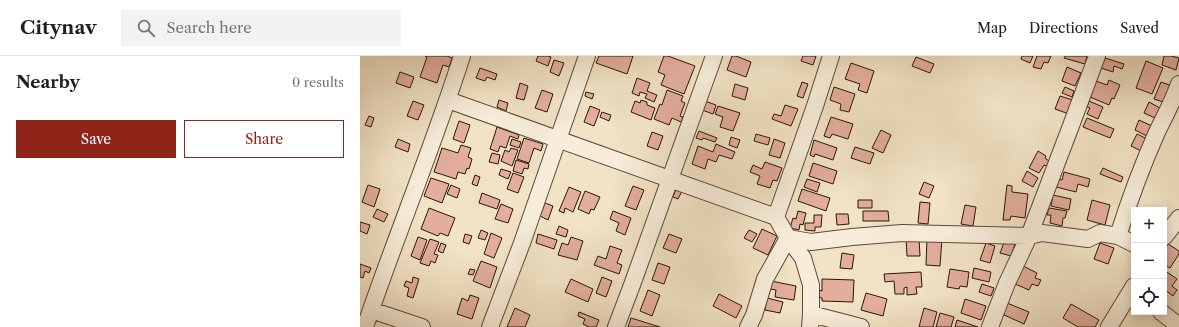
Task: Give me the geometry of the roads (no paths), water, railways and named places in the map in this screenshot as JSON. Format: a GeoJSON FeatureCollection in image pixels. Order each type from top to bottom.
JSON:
{"type":"FeatureCollection","features":[{"type":"Feature","properties":{"kind":"street"},"geometry":{"type":"LineString","coordinates":[[365,327],[448,100],[462,56]]}},
{"type":"Feature","properties":{"kind":"street"},"geometry":{"type":"LineString","coordinates":[[490,327],[587,56]]}},
{"type":"Feature","properties":{"kind":"street"},"geometry":{"type":"LineString","coordinates":[[616,327],[714,56]]}},
{"type":"Feature","properties":{"kind":"street"},"geometry":{"type":"LineString","coordinates":[[776,217],[831,56]]}},
{"type":"Feature","properties":{"kind":"street"},"geometry":{"type":"LineString","coordinates":[[990,327],[1007,283],[1029,236],[1097,56]]}},
{"type":"Feature","properties":{"kind":"street"},"geometry":{"type":"LineString","coordinates":[[1118,236],[1133,190],[1179,84]]}},
{"type":"Feature","properties":{"kind":"street"},"geometry":{"type":"LineString","coordinates":[[448,100],[776,217],[788,238],[803,258],[810,285],[810,320],[861,327]]}},
{"type":"Feature","properties":{"kind":"street"},"geometry":{"type":"LineString","coordinates":[[1167,233],[1179,218]]}},
{"type":"Feature","properties":{"kind":"street"},"geometry":{"type":"LineString","coordinates":[[788,238],[811,242],[902,233],[1029,236],[1042,234],[1088,239],[1100,233],[1118,236],[1132,243]]}},
{"type":"Feature","properties":{"kind":"street"},"geometry":{"type":"LineString","coordinates":[[748,327],[754,315],[765,279],[788,238]]}},
{"type":"Feature","properties":{"kind":"street"},"geometry":{"type":"LineString","coordinates":[[1109,327],[1131,292]]}},
{"type":"Feature","properties":{"kind":"street"},"geometry":{"type":"LineString","coordinates":[[371,310],[422,327]]}},
{"type":"Feature","properties":{"kind":"street"},"geometry":{"type":"LineString","coordinates":[[1165,315],[1179,326]]}}]}
